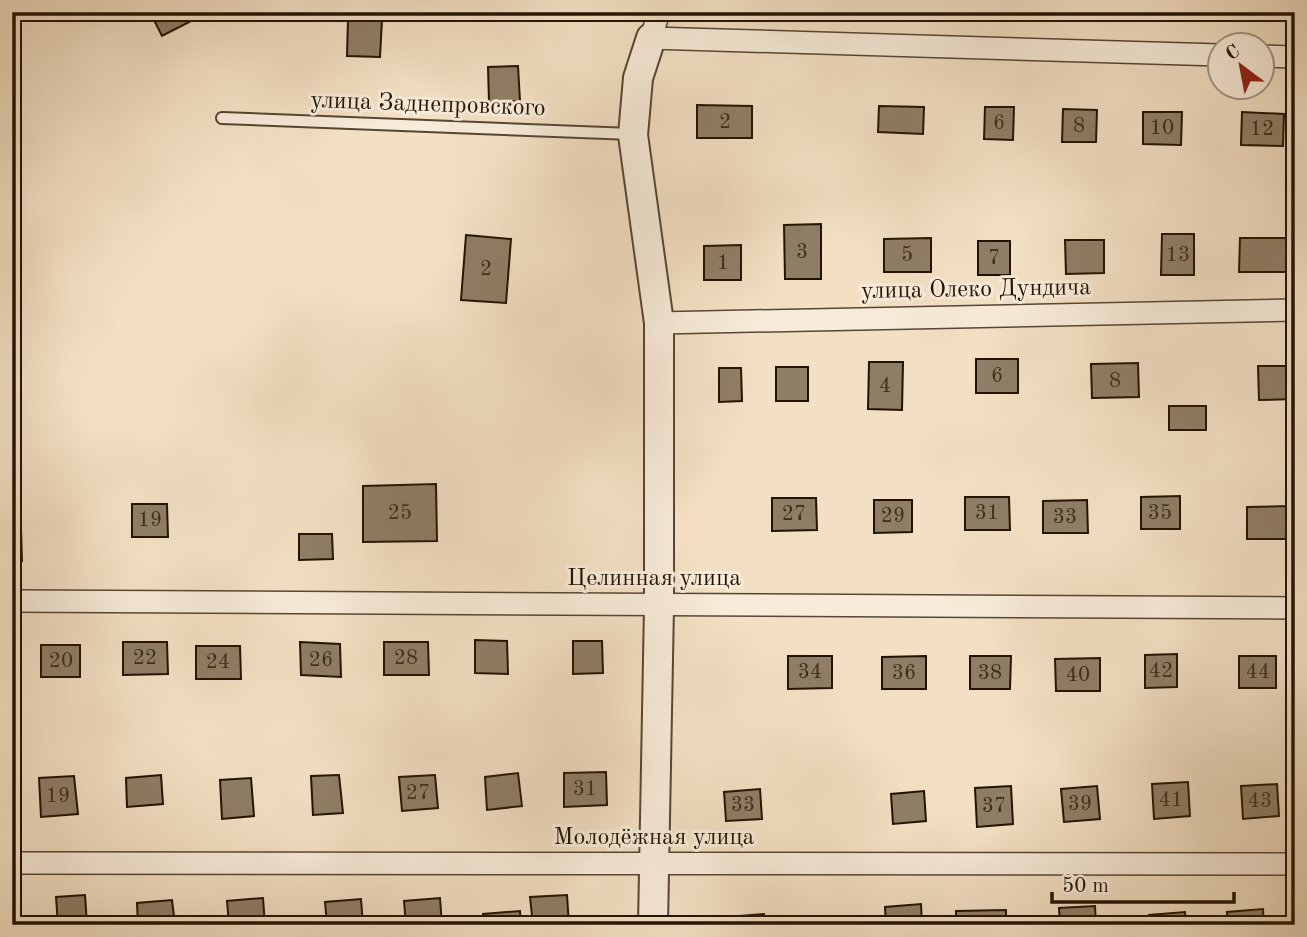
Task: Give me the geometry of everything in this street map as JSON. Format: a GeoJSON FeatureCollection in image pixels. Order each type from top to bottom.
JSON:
{"type":"FeatureCollection","features":[{"type":"Feature","properties":{"kind":"street"},"geometry":{"type":"LineString","coordinates":[[653,925],[652,864],[659,606],[659,323],[633,135],[638,78],[655,25],[1206,54]]}},
{"type":"Feature","properties":{"kind":"street"},"geometry":{"type":"LineString","coordinates":[[1276,56],[1295,57]]}},
{"type":"Feature","properties":{"kind":"street","name":"улица Олеко Дундича"},"geometry":{"type":"LineString","coordinates":[[659,323],[1295,310]]}},
{"type":"Feature","properties":{"kind":"street","name":"Целинная улица"},"geometry":{"type":"LineString","coordinates":[[12,601],[1295,608]]}},
{"type":"Feature","properties":{"kind":"street","name":"Молодёжная улица"},"geometry":{"type":"LineString","coordinates":[[12,863],[1295,864]]}},
{"type":"Feature","properties":{"kind":"lane","name":"улица Заднепровского"},"geometry":{"type":"LineString","coordinates":[[222,118],[633,135]]}},
{"type":"Feature","properties":{"kind":"building"},"geometry":{"type":"Polygon","coordinates":[[[150,12],[189,12],[193,20],[162,36],[150,12]]]}},
{"type":"Feature","properties":{"kind":"building"},"geometry":{"type":"Polygon","coordinates":[[[348,19],[382,20],[380,57],[347,56],[348,19]]]}},
{"type":"Feature","properties":{"kind":"building"},"geometry":{"type":"Polygon","coordinates":[[[518,66],[520,101],[489,102],[488,67],[518,66]]]}},
{"type":"Feature","properties":{"kind":"building"},"geometry":{"type":"Polygon","coordinates":[[[697,105],[752,106],[752,138],[697,138],[697,105]]]}},
{"type":"Feature","properties":{"kind":"building"},"geometry":{"type":"Polygon","coordinates":[[[879,106],[924,107],[923,134],[878,132],[879,106]]]}},
{"type":"Feature","properties":{"kind":"building"},"geometry":{"type":"Polygon","coordinates":[[[985,107],[1014,107],[1013,140],[984,139],[985,107]]]}},
{"type":"Feature","properties":{"kind":"building"},"geometry":{"type":"Polygon","coordinates":[[[1063,109],[1097,110],[1096,142],[1062,142],[1063,109]]]}},
{"type":"Feature","properties":{"kind":"building"},"geometry":{"type":"Polygon","coordinates":[[[1143,112],[1182,112],[1181,145],[1143,144],[1143,112]]]}},
{"type":"Feature","properties":{"kind":"building"},"geometry":{"type":"Polygon","coordinates":[[[1242,112],[1284,114],[1283,146],[1241,145],[1242,112]]]}},
{"type":"Feature","properties":{"kind":"building"},"geometry":{"type":"Polygon","coordinates":[[[821,224],[821,279],[785,279],[784,225],[821,224]]]}},
{"type":"Feature","properties":{"kind":"building"},"geometry":{"type":"Polygon","coordinates":[[[1162,234],[1194,234],[1194,275],[1161,275],[1162,234]]]}},
{"type":"Feature","properties":{"kind":"building"},"geometry":{"type":"Polygon","coordinates":[[[466,235],[511,239],[506,303],[461,300],[466,235]]]}},
{"type":"Feature","properties":{"kind":"building"},"geometry":{"type":"Polygon","coordinates":[[[931,238],[931,272],[884,272],[884,239],[931,238]]]}},
{"type":"Feature","properties":{"kind":"building"},"geometry":{"type":"Polygon","coordinates":[[[1240,238],[1287,238],[1287,272],[1239,272],[1240,238]]]}},
{"type":"Feature","properties":{"kind":"building"},"geometry":{"type":"Polygon","coordinates":[[[1065,240],[1104,240],[1104,273],[1066,274],[1065,240]]]}},
{"type":"Feature","properties":{"kind":"building"},"geometry":{"type":"Polygon","coordinates":[[[978,241],[1010,241],[1010,275],[978,275],[978,241]]]}},
{"type":"Feature","properties":{"kind":"building"},"geometry":{"type":"Polygon","coordinates":[[[741,245],[741,280],[704,280],[704,246],[741,245]]]}},
{"type":"Feature","properties":{"kind":"building"},"geometry":{"type":"Polygon","coordinates":[[[976,359],[1018,359],[1018,393],[976,393],[976,359]]]}},
{"type":"Feature","properties":{"kind":"building"},"geometry":{"type":"Polygon","coordinates":[[[869,362],[903,362],[902,410],[868,409],[869,362]]]}},
{"type":"Feature","properties":{"kind":"building"},"geometry":{"type":"Polygon","coordinates":[[[1138,363],[1139,397],[1092,398],[1091,364],[1138,363]]]}},
{"type":"Feature","properties":{"kind":"building"},"geometry":{"type":"Polygon","coordinates":[[[1258,366],[1295,366],[1295,399],[1259,400],[1258,366]]]}},
{"type":"Feature","properties":{"kind":"building"},"geometry":{"type":"Polygon","coordinates":[[[776,367],[808,367],[808,401],[776,401],[776,367]]]}},
{"type":"Feature","properties":{"kind":"building"},"geometry":{"type":"Polygon","coordinates":[[[719,368],[741,368],[742,401],[719,402],[719,368]]]}},
{"type":"Feature","properties":{"kind":"building"},"geometry":{"type":"Polygon","coordinates":[[[1169,406],[1206,406],[1206,430],[1169,430],[1169,406]]]}},
{"type":"Feature","properties":{"kind":"building"},"geometry":{"type":"Polygon","coordinates":[[[436,484],[437,541],[363,542],[363,486],[436,484]]]}},
{"type":"Feature","properties":{"kind":"building"},"geometry":{"type":"Polygon","coordinates":[[[1180,496],[1180,529],[1141,529],[1141,497],[1180,496]]]}},
{"type":"Feature","properties":{"kind":"building"},"geometry":{"type":"Polygon","coordinates":[[[965,497],[1009,497],[1010,530],[965,530],[965,497]]]}},
{"type":"Feature","properties":{"kind":"building"},"geometry":{"type":"Polygon","coordinates":[[[772,498],[816,498],[817,530],[772,531],[772,498]]]}},
{"type":"Feature","properties":{"kind":"building"},"geometry":{"type":"Polygon","coordinates":[[[874,500],[912,500],[912,532],[874,533],[874,500]]]}},
{"type":"Feature","properties":{"kind":"building"},"geometry":{"type":"Polygon","coordinates":[[[1087,500],[1088,533],[1043,533],[1043,501],[1087,500]]]}},
{"type":"Feature","properties":{"kind":"building"},"geometry":{"type":"Polygon","coordinates":[[[132,504],[167,504],[168,537],[132,537],[132,504]]]}},
{"type":"Feature","properties":{"kind":"building"},"geometry":{"type":"Polygon","coordinates":[[[1291,506],[1291,539],[1247,539],[1247,507],[1291,506]]]}},
{"type":"Feature","properties":{"kind":"building"},"geometry":{"type":"Polygon","coordinates":[[[12,529],[21,529],[22,561],[12,561],[12,529]]]}},
{"type":"Feature","properties":{"kind":"building"},"geometry":{"type":"Polygon","coordinates":[[[299,534],[332,534],[333,559],[299,560],[299,534]]]}},
{"type":"Feature","properties":{"kind":"building"},"geometry":{"type":"Polygon","coordinates":[[[475,640],[507,641],[508,674],[475,673],[475,640]]]}},
{"type":"Feature","properties":{"kind":"building"},"geometry":{"type":"Polygon","coordinates":[[[573,641],[602,641],[603,673],[573,674],[573,641]]]}},
{"type":"Feature","properties":{"kind":"building"},"geometry":{"type":"Polygon","coordinates":[[[123,642],[167,642],[168,674],[123,675],[123,642]]]}},
{"type":"Feature","properties":{"kind":"building"},"geometry":{"type":"Polygon","coordinates":[[[300,642],[340,644],[341,677],[301,675],[300,642]]]}},
{"type":"Feature","properties":{"kind":"building"},"geometry":{"type":"Polygon","coordinates":[[[384,642],[428,642],[429,675],[384,675],[384,642]]]}},
{"type":"Feature","properties":{"kind":"building"},"geometry":{"type":"Polygon","coordinates":[[[41,645],[80,645],[80,677],[41,677],[41,645]]]}},
{"type":"Feature","properties":{"kind":"building"},"geometry":{"type":"Polygon","coordinates":[[[196,646],[240,646],[241,679],[196,679],[196,646]]]}},
{"type":"Feature","properties":{"kind":"building"},"geometry":{"type":"Polygon","coordinates":[[[1177,654],[1177,687],[1145,688],[1145,655],[1177,654]]]}},
{"type":"Feature","properties":{"kind":"building"},"geometry":{"type":"Polygon","coordinates":[[[788,656],[832,656],[832,688],[788,689],[788,656]]]}},
{"type":"Feature","properties":{"kind":"building"},"geometry":{"type":"Polygon","coordinates":[[[926,656],[926,689],[882,689],[882,657],[926,656]]]}},
{"type":"Feature","properties":{"kind":"building"},"geometry":{"type":"Polygon","coordinates":[[[970,656],[1011,656],[1010,689],[970,689],[970,656]]]}},
{"type":"Feature","properties":{"kind":"building"},"geometry":{"type":"Polygon","coordinates":[[[1239,656],[1276,656],[1276,688],[1239,688],[1239,656]]]}},
{"type":"Feature","properties":{"kind":"building"},"geometry":{"type":"Polygon","coordinates":[[[1100,658],[1100,691],[1056,691],[1055,659],[1100,658]]]}},
{"type":"Feature","properties":{"kind":"building"},"geometry":{"type":"Polygon","coordinates":[[[606,772],[607,805],[564,807],[564,773],[606,772]]]}},
{"type":"Feature","properties":{"kind":"building"},"geometry":{"type":"Polygon","coordinates":[[[518,773],[522,806],[487,810],[485,777],[518,773]]]}},
{"type":"Feature","properties":{"kind":"building"},"geometry":{"type":"Polygon","coordinates":[[[161,775],[163,804],[127,807],[126,778],[161,775]]]}},
{"type":"Feature","properties":{"kind":"building"},"geometry":{"type":"Polygon","coordinates":[[[339,775],[343,813],[313,815],[311,776],[339,775]]]}},
{"type":"Feature","properties":{"kind":"building"},"geometry":{"type":"Polygon","coordinates":[[[435,775],[438,808],[402,811],[399,777],[435,775]]]}},
{"type":"Feature","properties":{"kind":"building"},"geometry":{"type":"Polygon","coordinates":[[[74,776],[78,814],[41,817],[39,778],[74,776]]]}},
{"type":"Feature","properties":{"kind":"building"},"geometry":{"type":"Polygon","coordinates":[[[251,778],[254,816],[222,819],[220,780],[251,778]]]}},
{"type":"Feature","properties":{"kind":"building"},"geometry":{"type":"Polygon","coordinates":[[[1188,782],[1190,816],[1154,819],[1152,784],[1188,782]]]}},
{"type":"Feature","properties":{"kind":"building"},"geometry":{"type":"Polygon","coordinates":[[[1277,784],[1279,816],[1243,819],[1241,786],[1277,784]]]}},
{"type":"Feature","properties":{"kind":"building"},"geometry":{"type":"Polygon","coordinates":[[[1011,786],[1013,824],[977,827],[975,788],[1011,786]]]}},
{"type":"Feature","properties":{"kind":"building"},"geometry":{"type":"Polygon","coordinates":[[[1097,786],[1100,819],[1064,822],[1061,789],[1097,786]]]}},
{"type":"Feature","properties":{"kind":"building"},"geometry":{"type":"Polygon","coordinates":[[[760,789],[762,819],[726,821],[724,792],[760,789]]]}},
{"type":"Feature","properties":{"kind":"building"},"geometry":{"type":"Polygon","coordinates":[[[924,791],[926,821],[893,824],[891,794],[924,791]]]}},
{"type":"Feature","properties":{"kind":"building"},"geometry":{"type":"Polygon","coordinates":[[[85,895],[87,925],[58,925],[56,897],[85,895]]]}},
{"type":"Feature","properties":{"kind":"building"},"geometry":{"type":"Polygon","coordinates":[[[567,895],[569,925],[533,925],[530,897],[567,895]]]}},
{"type":"Feature","properties":{"kind":"building"},"geometry":{"type":"Polygon","coordinates":[[[263,898],[265,925],[229,925],[227,901],[263,898]]]}},
{"type":"Feature","properties":{"kind":"building"},"geometry":{"type":"Polygon","coordinates":[[[440,898],[442,925],[406,925],[404,901],[440,898]]]}},
{"type":"Feature","properties":{"kind":"building"},"geometry":{"type":"Polygon","coordinates":[[[361,899],[363,925],[327,925],[325,902],[361,899]]]}},
{"type":"Feature","properties":{"kind":"building"},"geometry":{"type":"Polygon","coordinates":[[[172,900],[175,925],[138,925],[137,903],[172,900]]]}},
{"type":"Feature","properties":{"kind":"building"},"geometry":{"type":"Polygon","coordinates":[[[921,904],[922,925],[886,925],[885,907],[921,904]]]}},
{"type":"Feature","properties":{"kind":"building"},"geometry":{"type":"Polygon","coordinates":[[[1095,906],[1096,925],[1060,925],[1059,908],[1095,906]]]}},
{"type":"Feature","properties":{"kind":"building"},"geometry":{"type":"Polygon","coordinates":[[[1263,909],[1264,925],[1228,925],[1227,912],[1263,909]]]}},
{"type":"Feature","properties":{"kind":"building"},"geometry":{"type":"Polygon","coordinates":[[[1006,910],[1006,925],[956,925],[956,911],[1006,910]]]}},
{"type":"Feature","properties":{"kind":"building"},"geometry":{"type":"Polygon","coordinates":[[[520,911],[521,925],[484,925],[483,914],[520,911]]]}},
{"type":"Feature","properties":{"kind":"building"},"geometry":{"type":"Polygon","coordinates":[[[1185,912],[1186,925],[1150,925],[1149,915],[1185,912]]]}},
{"type":"Feature","properties":{"kind":"building"},"geometry":{"type":"Polygon","coordinates":[[[764,914],[764,925],[728,925],[728,917],[764,914]]]}}]}
